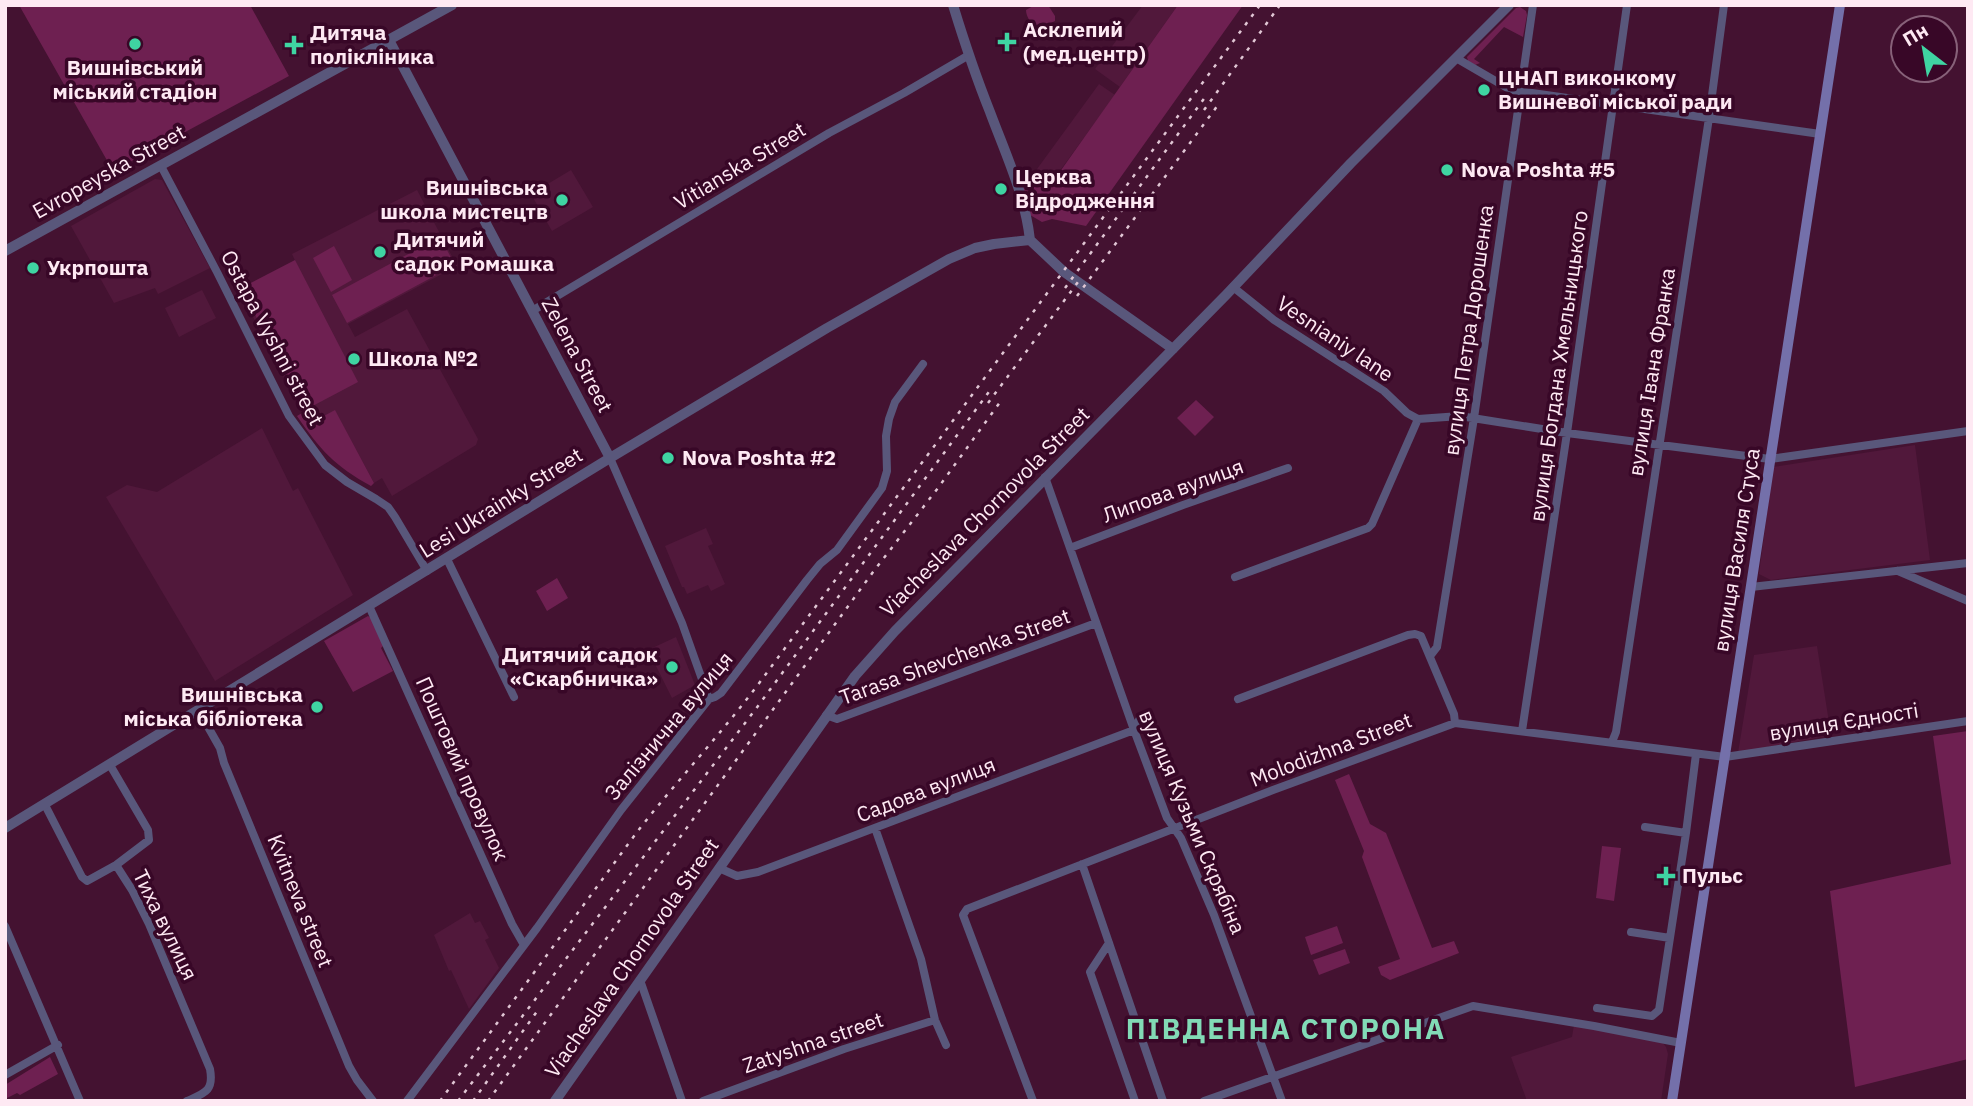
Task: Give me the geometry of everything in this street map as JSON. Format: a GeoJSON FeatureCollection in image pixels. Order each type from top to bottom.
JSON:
{"type":"FeatureCollection","features":[{"type":"Feature","properties":{"kind":"main road","name":"вулиця Василя Стуса"},"geometry":{"type":"LineString","coordinates":[[1672,1101],[1840,5]]}},
{"type":"Feature","properties":{"kind":"street","name":"Evropeyska Street"},"geometry":{"type":"LineString","coordinates":[[5,251],[453,5]]}},
{"type":"Feature","properties":{"kind":"street"},"geometry":{"type":"LineString","coordinates":[[953,5],[1019,188],[1030,240],[1057,266],[1173,349]]}},
{"type":"Feature","properties":{"kind":"street","name":"Viacheslava Chornovola Street"},"geometry":{"type":"LineString","coordinates":[[555,1101],[855,676],[895,631],[1173,349],[1351,163],[1509,5]]}},
{"type":"Feature","properties":{"kind":"street","name":"вулиця Петра Дорошенка"},"geometry":{"type":"LineString","coordinates":[[1430,656],[1437,648],[1474,418],[1533,5]]}},
{"type":"Feature","properties":{"kind":"street","name":"вулиця Богдана Хмельницького"},"geometry":{"type":"LineString","coordinates":[[1521,731],[1615,105],[1627,5]]}},
{"type":"Feature","properties":{"kind":"street","name":"вулиця Івана Франка"},"geometry":{"type":"LineString","coordinates":[[1612,742],[1618,719],[1724,5]]}},
{"type":"Feature","properties":{"kind":"street","name":"Zelena Street"},"geometry":{"type":"LineString","coordinates":[[388,40],[610,458],[682,623],[709,699]]}},
{"type":"Feature","properties":{"kind":"street","name":"Vitianska Street"},"geometry":{"type":"LineString","coordinates":[[532,311],[827,134],[969,55]]}},
{"type":"Feature","properties":{"kind":"street"},"geometry":{"type":"LineString","coordinates":[[1456,58],[1511,90],[1820,134]]}},
{"type":"Feature","properties":{"kind":"street","name":"Ostapa Vyshni street"},"geometry":{"type":"LineString","coordinates":[[161,166],[289,416],[325,465],[388,507],[427,572]]}},
{"type":"Feature","properties":{"kind":"street","name":"Lesi Ukrainky Street"},"geometry":{"type":"LineString","coordinates":[[5,828],[610,458],[949,259],[975,248],[1030,240]]}},
{"type":"Feature","properties":{"kind":"street","name":"Vesnianiy lane"},"geometry":{"type":"LineString","coordinates":[[1233,287],[1275,320],[1384,391],[1407,414],[1418,419]]}},
{"type":"Feature","properties":{"kind":"street","name":"Залізнична вулиця"},"geometry":{"type":"LineString","coordinates":[[407,1101],[621,810],[709,699],[721,693],[820,564],[837,550],[882,488],[887,471],[888,419],[895,402],[923,364]]}},
{"type":"Feature","properties":{"kind":"street"},"geometry":{"type":"LineString","coordinates":[[1235,577],[1368,528],[1418,419],[1460,416],[1658,446],[1770,459],[1968,431]]}},
{"type":"Feature","properties":{"kind":"street","name":"Липова вулиця"},"geometry":{"type":"LineString","coordinates":[[1070,548],[1289,468]]}},
{"type":"Feature","properties":{"kind":"street","name":"вулиця Кузьми Скрябіна"},"geometry":{"type":"LineString","coordinates":[[1045,477],[1167,818],[1175,828],[1213,915],[1282,1101]]}},
{"type":"Feature","properties":{"kind":"street"},"geometry":{"type":"LineString","coordinates":[[447,559],[514,697]]}},
{"type":"Feature","properties":{"kind":"street"},"geometry":{"type":"LineString","coordinates":[[1751,587],[1968,563]]}},
{"type":"Feature","properties":{"kind":"street"},"geometry":{"type":"LineString","coordinates":[[1895,570],[1968,601]]}},
{"type":"Feature","properties":{"kind":"street","name":"Поштовий провулок"},"geometry":{"type":"LineString","coordinates":[[369,606],[512,924],[524,945]]}},
{"type":"Feature","properties":{"kind":"street","name":"Tarasa Shevchenka Street"},"geometry":{"type":"LineString","coordinates":[[826,715],[837,719],[1096,623]]}},
{"type":"Feature","properties":{"kind":"street"},"geometry":{"type":"LineString","coordinates":[[1238,699],[1415,634],[1421,636],[1430,656],[1454,714],[1455,723]]}},
{"type":"Feature","properties":{"kind":"street","name":"Kvitneva street"},"geometry":{"type":"LineString","coordinates":[[199,711],[220,748],[349,1066],[373,1101]]}},
{"type":"Feature","properties":{"kind":"street"},"geometry":{"type":"LineString","coordinates":[[1134,730],[1139,720]]}},
{"type":"Feature","properties":{"kind":"street","name":"вулиця Єдності"},"geometry":{"type":"LineString","coordinates":[[1725,757],[1968,721]]}},
{"type":"Feature","properties":{"kind":"street","name":"Molodizhna Street"},"geometry":{"type":"LineString","coordinates":[[1033,1101],[963,915],[967,909],[1455,723],[1725,757]]}},
{"type":"Feature","properties":{"kind":"street","name":"Садова вулиця"},"geometry":{"type":"LineString","coordinates":[[719,868],[737,876],[758,872],[1134,730]]}},
{"type":"Feature","properties":{"kind":"street"},"geometry":{"type":"LineString","coordinates":[[1597,1008],[1652,1016],[1660,1010],[1696,754]]}},
{"type":"Feature","properties":{"kind":"street"},"geometry":{"type":"LineString","coordinates":[[110,765],[148,830],[149,840],[116,865]]}},
{"type":"Feature","properties":{"kind":"street","name":"Тиха вулиця"},"geometry":{"type":"LineString","coordinates":[[44,805],[82,877],[87,881],[116,865],[149,924],[210,1069],[210,1088],[187,1101]]}},
{"type":"Feature","properties":{"kind":"street"},"geometry":{"type":"LineString","coordinates":[[1645,827],[1686,833]]}},
{"type":"Feature","properties":{"kind":"street"},"geometry":{"type":"LineString","coordinates":[[875,828],[921,959],[935,1020],[946,1045]]}},
{"type":"Feature","properties":{"kind":"street"},"geometry":{"type":"LineString","coordinates":[[1082,864],[1163,1101]]}},
{"type":"Feature","properties":{"kind":"street"},"geometry":{"type":"LineString","coordinates":[[5,926],[80,1101]]}},
{"type":"Feature","properties":{"kind":"street"},"geometry":{"type":"LineString","coordinates":[[1631,932],[1670,938]]}},
{"type":"Feature","properties":{"kind":"street"},"geometry":{"type":"LineString","coordinates":[[1109,943],[1090,972],[1135,1101]]}},
{"type":"Feature","properties":{"kind":"street"},"geometry":{"type":"LineString","coordinates":[[640,980],[682,1101]]}},
{"type":"Feature","properties":{"kind":"street"},"geometry":{"type":"LineString","coordinates":[[1204,1101],[1473,1006],[1681,1043]]}},
{"type":"Feature","properties":{"kind":"street","name":"Zatyshna street"},"geometry":{"type":"LineString","coordinates":[[703,1101],[844,1049],[935,1020]]}},
{"type":"Feature","properties":{"kind":"street"},"geometry":{"type":"LineString","coordinates":[[5,1075],[58,1045]]}},
{"type":"Feature","properties":{"kind":"shaded area"},"geometry":{"type":"Polygon","coordinates":[[[19,5],[250,5],[289,76],[113,171],[19,5]]]}},
{"type":"Feature","properties":{"kind":"shaded area"},"geometry":{"type":"Polygon","coordinates":[[[1035,5],[1048,5],[1055,21],[1039,29],[1034,26],[1026,10],[1035,5]]]}},
{"type":"Feature","properties":{"kind":"shaded area"},"geometry":{"type":"Polygon","coordinates":[[[1143,5],[1178,5],[1120,87],[1095,69],[1143,5]]]}},
{"type":"Feature","properties":{"kind":"shaded area"},"geometry":{"type":"Polygon","coordinates":[[[1178,5],[1243,5],[1086,226],[1052,219],[1042,222],[1030,215],[1022,188],[1029,180],[1047,190],[1178,5]]]}},
{"type":"Feature","properties":{"kind":"shaded area"},"geometry":{"type":"Polygon","coordinates":[[[1520,7],[1527,15],[1523,37],[1504,27],[1474,59],[1480,63],[1475,65],[1468,61],[1467,57],[1520,7]]]}},
{"type":"Feature","properties":{"kind":"shaded area"},"geometry":{"type":"Polygon","coordinates":[[[1099,84],[1115,95],[1046,190],[1029,180],[1099,84]]]}},
{"type":"Feature","properties":{"kind":"shaded area","name":"Вишнівська школа мистецтв"},"geometry":{"type":"Polygon","coordinates":[[[571,170],[593,207],[552,231],[531,194],[571,170]]]}},
{"type":"Feature","properties":{"kind":"shaded area"},"geometry":{"type":"Polygon","coordinates":[[[155,179],[162,180],[210,268],[158,294],[155,288],[114,303],[71,226],[155,179]]]}},
{"type":"Feature","properties":{"kind":"shaded area","name":"Школа №2"},"geometry":{"type":"Polygon","coordinates":[[[417,190],[457,266],[348,324],[355,337],[407,309],[478,439],[476,445],[392,496],[382,478],[374,483],[335,411],[308,425],[250,311],[305,282],[292,254],[417,190]]]}},
{"type":"Feature","properties":{"kind":"shaded area"},"geometry":{"type":"Polygon","coordinates":[[[440,237],[455,265],[347,323],[332,295],[440,237]]]}},
{"type":"Feature","properties":{"kind":"shaded area"},"geometry":{"type":"Polygon","coordinates":[[[334,246],[352,280],[331,292],[313,258],[334,246]]]}},
{"type":"Feature","properties":{"kind":"shaded area"},"geometry":{"type":"Polygon","coordinates":[[[295,260],[358,382],[305,410],[241,288],[295,260]]]}},
{"type":"Feature","properties":{"kind":"shaded area"},"geometry":{"type":"Polygon","coordinates":[[[202,290],[216,318],[179,337],[165,308],[202,290]]]}},
{"type":"Feature","properties":{"kind":"shaded area"},"geometry":{"type":"Polygon","coordinates":[[[1196,400],[1214,417],[1195,436],[1177,418],[1196,400]]]}},
{"type":"Feature","properties":{"kind":"shaded area"},"geometry":{"type":"Polygon","coordinates":[[[335,410],[374,483],[371,486],[329,456],[297,416],[302,413],[309,424],[335,410]]]}},
{"type":"Feature","properties":{"kind":"shaded area"},"geometry":{"type":"Polygon","coordinates":[[[262,428],[293,491],[298,488],[353,595],[215,681],[106,497],[127,485],[157,492],[262,428]]]}},
{"type":"Feature","properties":{"kind":"shaded area"},"geometry":{"type":"Polygon","coordinates":[[[1915,445],[1930,560],[1771,580],[1759,574],[1773,467],[1915,445]]]}},
{"type":"Feature","properties":{"kind":"shaded area"},"geometry":{"type":"Polygon","coordinates":[[[706,528],[713,544],[708,546],[725,584],[711,591],[708,585],[687,594],[665,546],[706,528]]]}},
{"type":"Feature","properties":{"kind":"shaded area"},"geometry":{"type":"Polygon","coordinates":[[[557,578],[568,598],[547,611],[536,591],[557,578]]]}},
{"type":"Feature","properties":{"kind":"shaded area"},"geometry":{"type":"Polygon","coordinates":[[[368,616],[384,645],[381,648],[393,671],[353,692],[324,641],[368,616]]]}},
{"type":"Feature","properties":{"kind":"shaded area","name":"Дитячий садок «Скарбничка»"},"geometry":{"type":"Polygon","coordinates":[[[676,637],[695,685],[672,698],[648,650],[676,637]]]}},
{"type":"Feature","properties":{"kind":"shaded area"},"geometry":{"type":"Polygon","coordinates":[[[1817,646],[1831,735],[1738,753],[1754,655],[1817,646]]]}},
{"type":"Feature","properties":{"kind":"shaded area"},"geometry":{"type":"Polygon","coordinates":[[[1968,731],[1968,1059],[1855,1087],[1830,891],[1951,864],[1933,736],[1968,731]]]}},
{"type":"Feature","properties":{"kind":"shaded area"},"geometry":{"type":"Polygon","coordinates":[[[1349,774],[1370,824],[1386,833],[1432,948],[1454,941],[1459,953],[1390,980],[1381,975],[1378,967],[1400,959],[1362,857],[1364,851],[1335,780],[1349,774]]]}},
{"type":"Feature","properties":{"kind":"shaded area"},"geometry":{"type":"Polygon","coordinates":[[[1602,846],[1621,848],[1614,901],[1596,898],[1602,846]]]}},
{"type":"Feature","properties":{"kind":"shaded area"},"geometry":{"type":"Polygon","coordinates":[[[470,913],[475,923],[480,921],[489,938],[485,940],[499,968],[469,1009],[434,935],[470,913]]]}},
{"type":"Feature","properties":{"kind":"shaded area"},"geometry":{"type":"Polygon","coordinates":[[[1337,926],[1343,943],[1311,955],[1305,937],[1337,926]]]}},
{"type":"Feature","properties":{"kind":"shaded area"},"geometry":{"type":"Polygon","coordinates":[[[1345,949],[1350,963],[1319,975],[1313,960],[1345,949]]]}},
{"type":"Feature","properties":{"kind":"shaded area"},"geometry":{"type":"Polygon","coordinates":[[[1574,1025],[1662,1042],[1668,1054],[1661,1101],[1527,1101],[1511,1057],[1572,1037],[1574,1025]]]}},
{"type":"Feature","properties":{"kind":"shaded area"},"geometry":{"type":"Polygon","coordinates":[[[50,1057],[58,1074],[20,1095],[17,1093],[5,1099],[5,1085],[50,1057]]]}},
{"type":"Feature","properties":{"kind":"railway"},"geometry":{"type":"LineString","coordinates":[[440,1101],[637,832],[757,686],[1260,5]]}},
{"type":"Feature","properties":{"kind":"railway"},"geometry":{"type":"LineString","coordinates":[[1204,110],[1280,5]]}},
{"type":"Feature","properties":{"kind":"railway"},"geometry":{"type":"LineString","coordinates":[[1065,288],[1206,96]]}},
{"type":"Feature","properties":{"kind":"railway"},"geometry":{"type":"LineString","coordinates":[[1077,296],[1218,105]]}},
{"type":"Feature","properties":{"kind":"railway"},"geometry":{"type":"LineString","coordinates":[[988,403],[1078,282]]}},
{"type":"Feature","properties":{"kind":"railway"},"geometry":{"type":"LineString","coordinates":[[458,1101],[758,706],[991,389]]}},
{"type":"Feature","properties":{"kind":"railway"},"geometry":{"type":"LineString","coordinates":[[488,1101],[1003,398]]}},
{"type":"Feature","properties":{"kind":"railway"},"geometry":{"type":"LineString","coordinates":[[473,1101],[538,1010]]}},
{"type":"Feature","properties":{"kind":"place","name":"Асклепий (мед.центр)"},"geometry":{"type":"Point","coordinates":[1007,42]}},
{"type":"Feature","properties":{"kind":"place","name":"Вишнівський міський стадіон"},"geometry":{"type":"Point","coordinates":[135,44]}},
{"type":"Feature","properties":{"kind":"place","name":"Дитяча полікліника"},"geometry":{"type":"Point","coordinates":[294,45]}},
{"type":"Feature","properties":{"kind":"place","name":"ЦНАП виконкому Вишневої міської ради"},"geometry":{"type":"Point","coordinates":[1484,90]}},
{"type":"Feature","properties":{"kind":"place","name":"Nova Poshta #5"},"geometry":{"type":"Point","coordinates":[1447,170]}},
{"type":"Feature","properties":{"kind":"place","name":"Церква Відродження"},"geometry":{"type":"Point","coordinates":[1001,189]}},
{"type":"Feature","properties":{"kind":"place","name":"Вишнівська школа мистецтв"},"geometry":{"type":"Point","coordinates":[562,200]}},
{"type":"Feature","properties":{"kind":"place","name":"Дитячий садок Ромашка"},"geometry":{"type":"Point","coordinates":[380,252]}},
{"type":"Feature","properties":{"kind":"place","name":"Укрпошта"},"geometry":{"type":"Point","coordinates":[33,268]}},
{"type":"Feature","properties":{"kind":"place","name":"Школа №2"},"geometry":{"type":"Point","coordinates":[354,359]}},
{"type":"Feature","properties":{"kind":"place","name":"Nova Poshta #2"},"geometry":{"type":"Point","coordinates":[668,458]}},
{"type":"Feature","properties":{"kind":"place","name":"Дитячий садок «Скарбничка»"},"geometry":{"type":"Point","coordinates":[672,667]}},
{"type":"Feature","properties":{"kind":"place","name":"Вишнівська міська бібліотека"},"geometry":{"type":"Point","coordinates":[317,707]}},
{"type":"Feature","properties":{"kind":"place","name":"Пульс"},"geometry":{"type":"Point","coordinates":[1666,876]}},
{"type":"Feature","properties":{"kind":"district","name":"ПІВДЕННА СТОРОНА"},"geometry":{"type":"Point","coordinates":[1286,1029]}}]}
